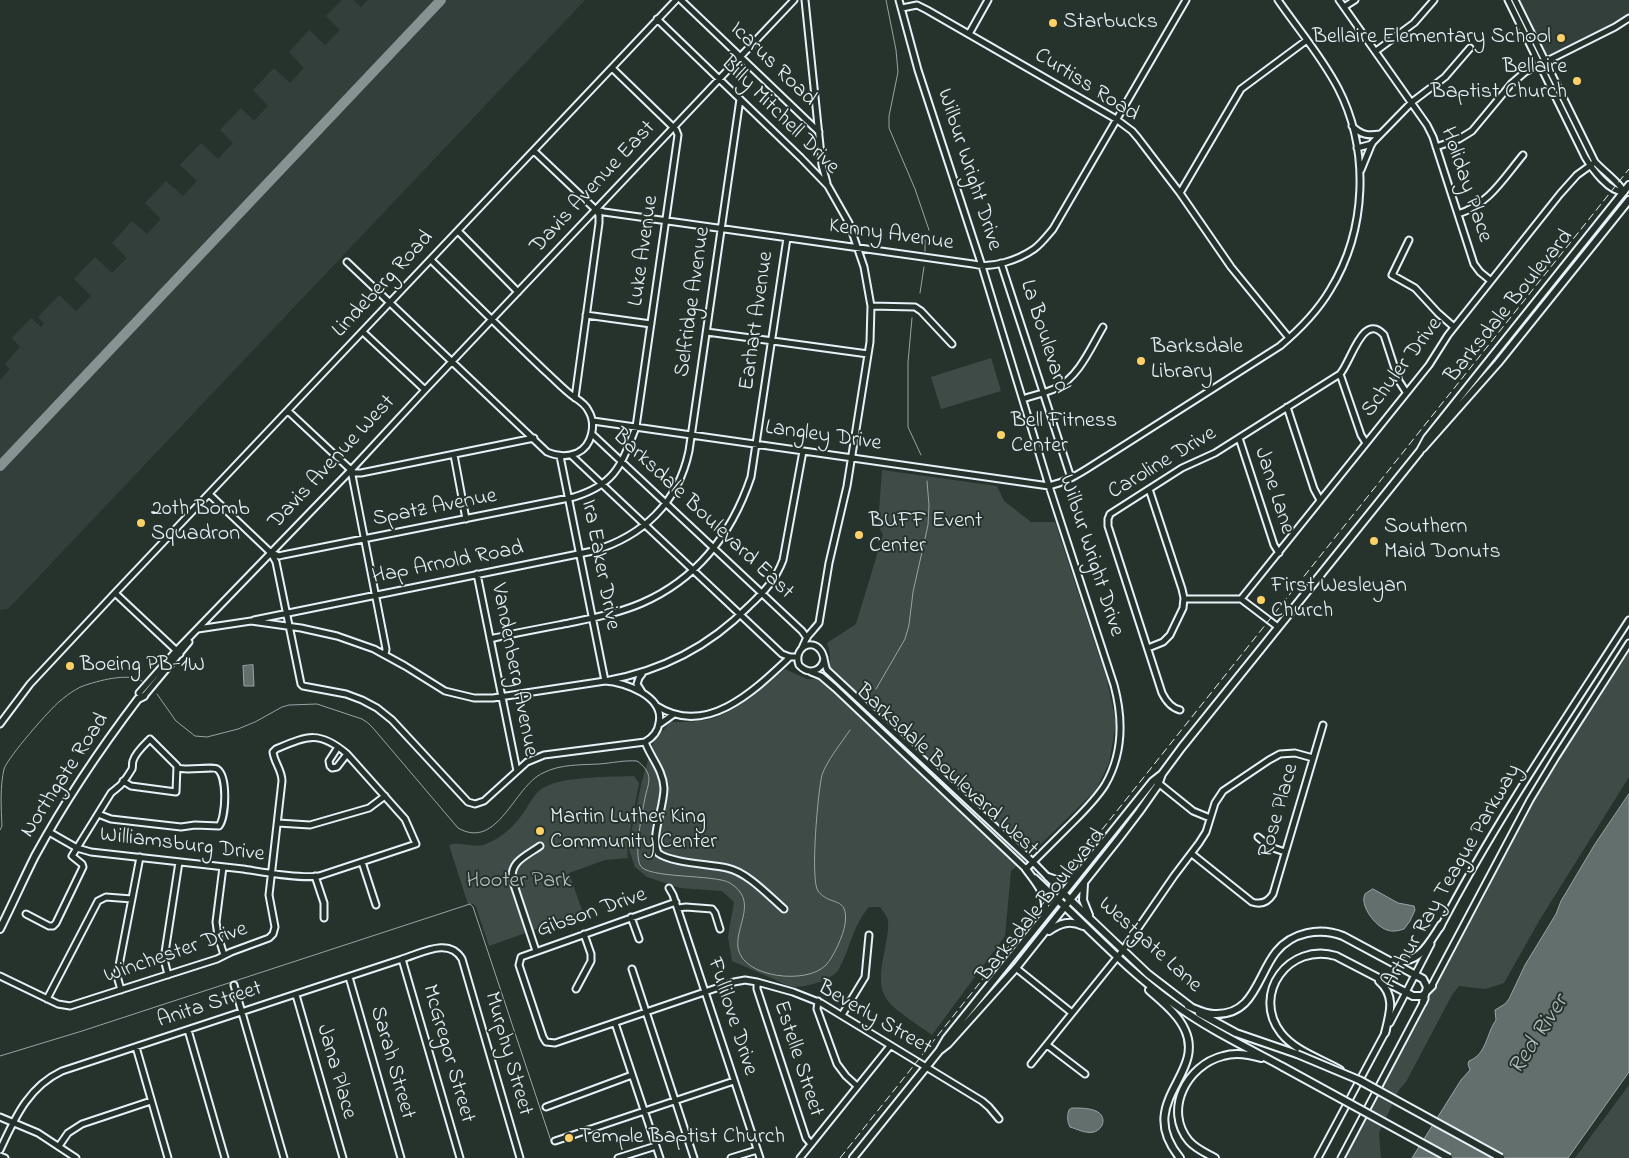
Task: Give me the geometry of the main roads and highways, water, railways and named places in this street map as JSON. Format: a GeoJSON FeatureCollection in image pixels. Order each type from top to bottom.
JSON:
{"type":"FeatureCollection","features":[{"type":"Feature","properties":{"kind":"main road","name":"Barksdale Boulevard"},"geometry":{"type":"LineString","coordinates":[[1461,401],[1498,363],[1627,197],[1629,185]]}},
{"type":"Feature","properties":{"kind":"main road","name":"Barksdale Boulevard"},"geometry":{"type":"LineString","coordinates":[[855,1156],[939,1052],[1016,968],[1042,936],[1120,837],[1182,747],[1420,451],[1431,441],[1492,357],[1627,197]]}},
{"type":"Feature","properties":{"kind":"main road"},"geometry":{"type":"LineString","coordinates":[[1492,357],[1498,363]]}},
{"type":"Feature","properties":{"kind":"main road","name":"Northgate Road"},"geometry":{"type":"LineString","coordinates":[[0,929],[49,832],[86,770],[140,696]]}},
{"type":"Feature","properties":{"kind":"main road","name":"Barksdale Boulevard"},"geometry":{"type":"LineString","coordinates":[[939,1052],[946,1039],[1080,872],[1157,781]]}},
{"type":"Feature","properties":{"kind":"main road"},"geometry":{"type":"LineString","coordinates":[[1113,832],[1120,837]]}},
{"type":"Feature","properties":{"kind":"main road"},"geometry":{"type":"LineString","coordinates":[[1026,869],[1043,893],[1046,906],[1044,918]]}},
{"type":"Feature","properties":{"kind":"main road"},"geometry":{"type":"LineString","coordinates":[[1048,877],[1054,880],[1065,880],[1080,872]]}},
{"type":"Feature","properties":{"kind":"main road"},"geometry":{"type":"LineString","coordinates":[[1084,882],[1083,900],[1091,918]]}},
{"type":"Feature","properties":{"kind":"main road","name":"Westgate Lane"},"geometry":{"type":"LineString","coordinates":[[1064,893],[1123,950],[1188,1006],[1226,1028],[1298,1051],[1359,1080],[1501,1158]]}},
{"type":"Feature","properties":{"kind":"main road","name":"Westgate Lane"},"geometry":{"type":"LineString","coordinates":[[1058,900],[1117,957],[1166,998],[1197,1020],[1281,1066]]}},
{"type":"Feature","properties":{"kind":"main road"},"geometry":{"type":"LineString","coordinates":[[1042,936],[1054,927],[1064,923],[1078,923],[1087,928]]}},
{"type":"Feature","properties":{"kind":"main road"},"geometry":{"type":"LineString","coordinates":[[1388,961],[1403,962],[1416,958],[1424,950],[1441,925]]}},
{"type":"Feature","properties":{"kind":"main road"},"geometry":{"type":"LineString","coordinates":[[1188,1006],[1213,1014],[1223,1014],[1240,1006],[1246,1002],[1258,987],[1276,952],[1287,942],[1308,932],[1324,931],[1336,934],[1425,982],[1427,986],[1424,1002]]}},
{"type":"Feature","properties":{"kind":"main road"},"geometry":{"type":"LineString","coordinates":[[1298,1051],[1281,1033],[1273,1016],[1272,1008],[1273,987],[1286,966],[1301,957],[1319,953],[1336,956],[1417,997],[1422,996],[1432,986]]}},
{"type":"Feature","properties":{"kind":"main road"},"geometry":{"type":"LineString","coordinates":[[1008,962],[1016,968]]}},
{"type":"Feature","properties":{"kind":"main road"},"geometry":{"type":"LineString","coordinates":[[1368,973],[1383,984],[1390,998],[1391,1010],[1385,1033]]}},
{"type":"Feature","properties":{"kind":"main road"},"geometry":{"type":"LineString","coordinates":[[1136,974],[1145,986],[1179,1020],[1187,1034],[1189,1044],[1186,1064],[1168,1100],[1164,1116],[1166,1134],[1180,1158]]}},
{"type":"Feature","properties":{"kind":"main road"},"geometry":{"type":"LineString","coordinates":[[1215,1158],[1195,1146],[1189,1140],[1179,1118],[1178,1101],[1193,1073],[1207,1062],[1229,1054],[1247,1054],[1281,1066],[1449,1158]]}},
{"type":"Feature","properties":{"kind":"water"},"geometry":{"type":"Polygon","coordinates":[[[253,665],[254,686],[244,686],[243,666],[253,665]]]}},
{"type":"Feature","properties":{"kind":"water","name":"Red River"},"geometry":{"type":"Polygon","coordinates":[[[1629,794],[1629,1072],[1568,1158],[1412,1158],[1461,1080],[1470,1070],[1469,1061],[1475,1058],[1483,1049],[1496,1020],[1495,1010],[1509,999],[1525,965],[1556,914],[1561,901],[1595,844],[1629,794]]]}},
{"type":"Feature","properties":{"kind":"water"},"geometry":{"type":"Polygon","coordinates":[[[1373,889],[1398,903],[1414,906],[1415,910],[1404,929],[1391,931],[1382,928],[1369,915],[1364,899],[1365,894],[1373,889]]]}},
{"type":"Feature","properties":{"kind":"water"},"geometry":{"type":"Polygon","coordinates":[[[1072,1108],[1096,1111],[1102,1116],[1102,1125],[1094,1132],[1085,1132],[1070,1127],[1068,1116],[1069,1110],[1072,1108]]]}},
{"type":"Feature","properties":{"kind":"waterway"},"geometry":{"type":"LineString","coordinates":[[886,0],[896,50],[898,72],[889,116],[889,128],[915,189],[929,230]]}},
{"type":"Feature","properties":{"kind":"waterway"},"geometry":{"type":"LineString","coordinates":[[925,240],[925,251]]}},
{"type":"Feature","properties":{"kind":"waterway"},"geometry":{"type":"LineString","coordinates":[[920,293],[924,267]]}},
{"type":"Feature","properties":{"kind":"waterway"},"geometry":{"type":"LineString","coordinates":[[912,318],[908,362],[908,427],[921,455]]}},
{"type":"Feature","properties":{"kind":"waterway"},"geometry":{"type":"LineString","coordinates":[[876,689],[905,639],[909,625],[913,592],[928,525],[927,481]]}},
{"type":"Feature","properties":{"kind":"waterway"},"geometry":{"type":"LineString","coordinates":[[0,830],[2,826],[1,789],[4,769],[21,744],[48,713],[65,697],[83,686],[121,677],[136,678],[142,681]]}},
{"type":"Feature","properties":{"kind":"waterway"},"geometry":{"type":"LineString","coordinates":[[157,694],[176,721],[195,736],[207,737],[238,729],[289,705],[317,704],[362,719],[373,728],[458,828],[472,833],[484,831],[495,824],[523,790],[543,773],[556,768],[571,766],[637,761],[645,769],[649,779],[639,832],[638,859],[640,865],[654,872],[710,878],[730,883],[739,890],[743,898],[744,914],[738,939],[738,948],[742,958],[751,966],[763,972],[791,976],[805,975],[817,971],[826,965],[835,952],[845,924],[844,909],[841,905],[823,896],[818,891],[815,853],[822,775],[850,730]]}},
{"type":"Feature","properties":{"kind":"waterway"},"geometry":{"type":"LineString","coordinates":[[0,1056],[470,904],[473,907],[551,1141]]}},
{"type":"Feature","properties":{"kind":"railway"},"geometry":{"type":"LineString","coordinates":[[840,1158],[1629,169]]}},
{"type":"Feature","properties":{"kind":"place","name":"Starbucks"},"geometry":{"type":"Point","coordinates":[1053,23]}},
{"type":"Feature","properties":{"kind":"place","name":"Bellaire Elementary School"},"geometry":{"type":"Point","coordinates":[1561,38]}},
{"type":"Feature","properties":{"kind":"place","name":"Bellaire Baptist Church"},"geometry":{"type":"Point","coordinates":[1577,81]}},
{"type":"Feature","properties":{"kind":"place","name":"Barksdale Library"},"geometry":{"type":"Point","coordinates":[1141,361]}},
{"type":"Feature","properties":{"kind":"place","name":"Bell Fitness Center"},"geometry":{"type":"Point","coordinates":[1001,435]}},
{"type":"Feature","properties":{"kind":"place","name":"20th Bomb Squadron"},"geometry":{"type":"Point","coordinates":[141,523]}},
{"type":"Feature","properties":{"kind":"place","name":"BUFF Event Center"},"geometry":{"type":"Point","coordinates":[859,535]}},
{"type":"Feature","properties":{"kind":"place","name":"Southern Maid Donuts"},"geometry":{"type":"Point","coordinates":[1374,541]}},
{"type":"Feature","properties":{"kind":"place","name":"First Wesleyan Church"},"geometry":{"type":"Point","coordinates":[1261,600]}},
{"type":"Feature","properties":{"kind":"place","name":"Boeing PB-1W"},"geometry":{"type":"Point","coordinates":[70,666]}},
{"type":"Feature","properties":{"kind":"place","name":"Martin Luther King Community Center"},"geometry":{"type":"Point","coordinates":[540,831]}},
{"type":"Feature","properties":{"kind":"place","name":"Temple Baptist Church"},"geometry":{"type":"Point","coordinates":[569,1138]}},
{"type":"Feature","properties":{"kind":"park label","name":"Hooter Park"},"geometry":{"type":"Point","coordinates":[519,882]}}]}
